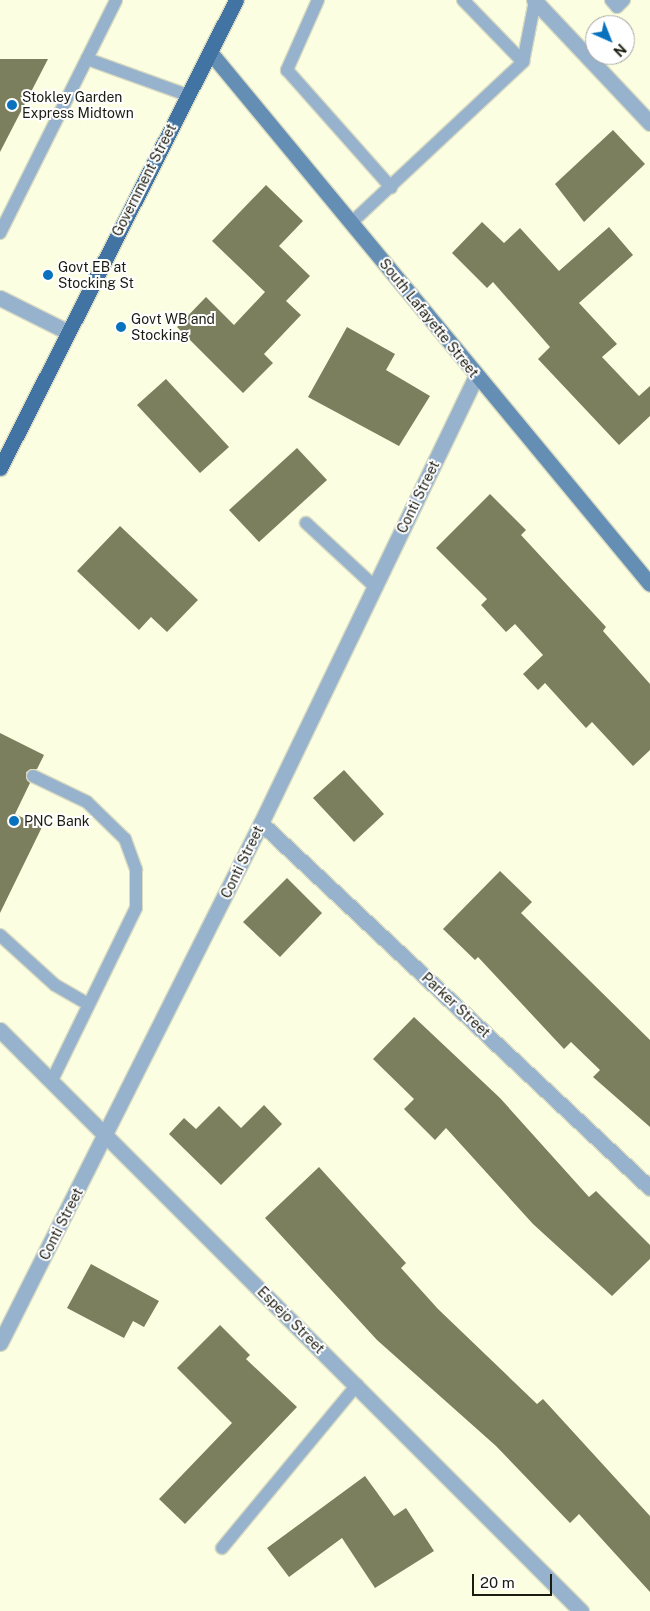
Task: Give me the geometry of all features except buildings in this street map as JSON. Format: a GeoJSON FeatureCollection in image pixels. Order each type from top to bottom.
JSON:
{"type":"FeatureCollection","features":[{"type":"Feature","properties":{"kind":"main road","name":"Government Street"},"geometry":{"type":"LineString","coordinates":[[0,468],[236,0]]}},
{"type":"Feature","properties":{"kind":"street"},"geometry":{"type":"LineString","coordinates":[[534,1],[650,123]]}},
{"type":"Feature","properties":{"kind":"street","name":"South Lafayette Street"},"geometry":{"type":"LineString","coordinates":[[210,52],[476,376],[650,584]]}},
{"type":"Feature","properties":{"kind":"street"},"geometry":{"type":"LineString","coordinates":[[0,298],[68,332]]}},
{"type":"Feature","properties":{"kind":"street","name":"Conti Street"},"geometry":{"type":"LineString","coordinates":[[0,1343],[106,1137],[375,588],[476,376]]}},
{"type":"Feature","properties":{"kind":"street","name":"Parker Street"},"geometry":{"type":"LineString","coordinates":[[261,822],[650,1188]]}},
{"type":"Feature","properties":{"kind":"street","name":"Espejo Street"},"geometry":{"type":"LineString","coordinates":[[0,1030],[581,1611]]}},
{"type":"Feature","properties":{"kind":"lane"},"geometry":{"type":"LineString","coordinates":[[0,233],[116,0]]}},
{"type":"Feature","properties":{"kind":"lane"},"geometry":{"type":"LineString","coordinates":[[318,0],[287,70],[391,187]]}},
{"type":"Feature","properties":{"kind":"lane"},"geometry":{"type":"LineString","coordinates":[[463,0],[523,62]]}},
{"type":"Feature","properties":{"kind":"lane"},"geometry":{"type":"LineString","coordinates":[[611,0],[617,7],[624,0]]}},
{"type":"Feature","properties":{"kind":"lane"},"geometry":{"type":"LineString","coordinates":[[351,223],[523,62],[534,1]]}},
{"type":"Feature","properties":{"kind":"lane"},"geometry":{"type":"LineString","coordinates":[[87,59],[187,96]]}},
{"type":"Feature","properties":{"kind":"lane"},"geometry":{"type":"LineString","coordinates":[[306,523],[375,588]]}},
{"type":"Feature","properties":{"kind":"lane"},"geometry":{"type":"LineString","coordinates":[[33,776],[87,802],[125,839],[136,870],[136,908],[51,1082]]}},
{"type":"Feature","properties":{"kind":"lane"},"geometry":{"type":"LineString","coordinates":[[0,935],[56,985],[89,1005]]}},
{"type":"Feature","properties":{"kind":"lane"},"geometry":{"type":"LineString","coordinates":[[222,1548],[357,1385]]}},
{"type":"Feature","properties":{"kind":"place","name":"Stokley Garden Express Midtown"},"geometry":{"type":"Point","coordinates":[12,105]}},
{"type":"Feature","properties":{"kind":"place","name":"Govt EB at Stocking St"},"geometry":{"type":"Point","coordinates":[48,275]}},
{"type":"Feature","properties":{"kind":"place","name":"Govt WB and Stocking"},"geometry":{"type":"Point","coordinates":[121,327]}},
{"type":"Feature","properties":{"kind":"place","name":"PNC Bank"},"geometry":{"type":"Point","coordinates":[14,821]}}]}
